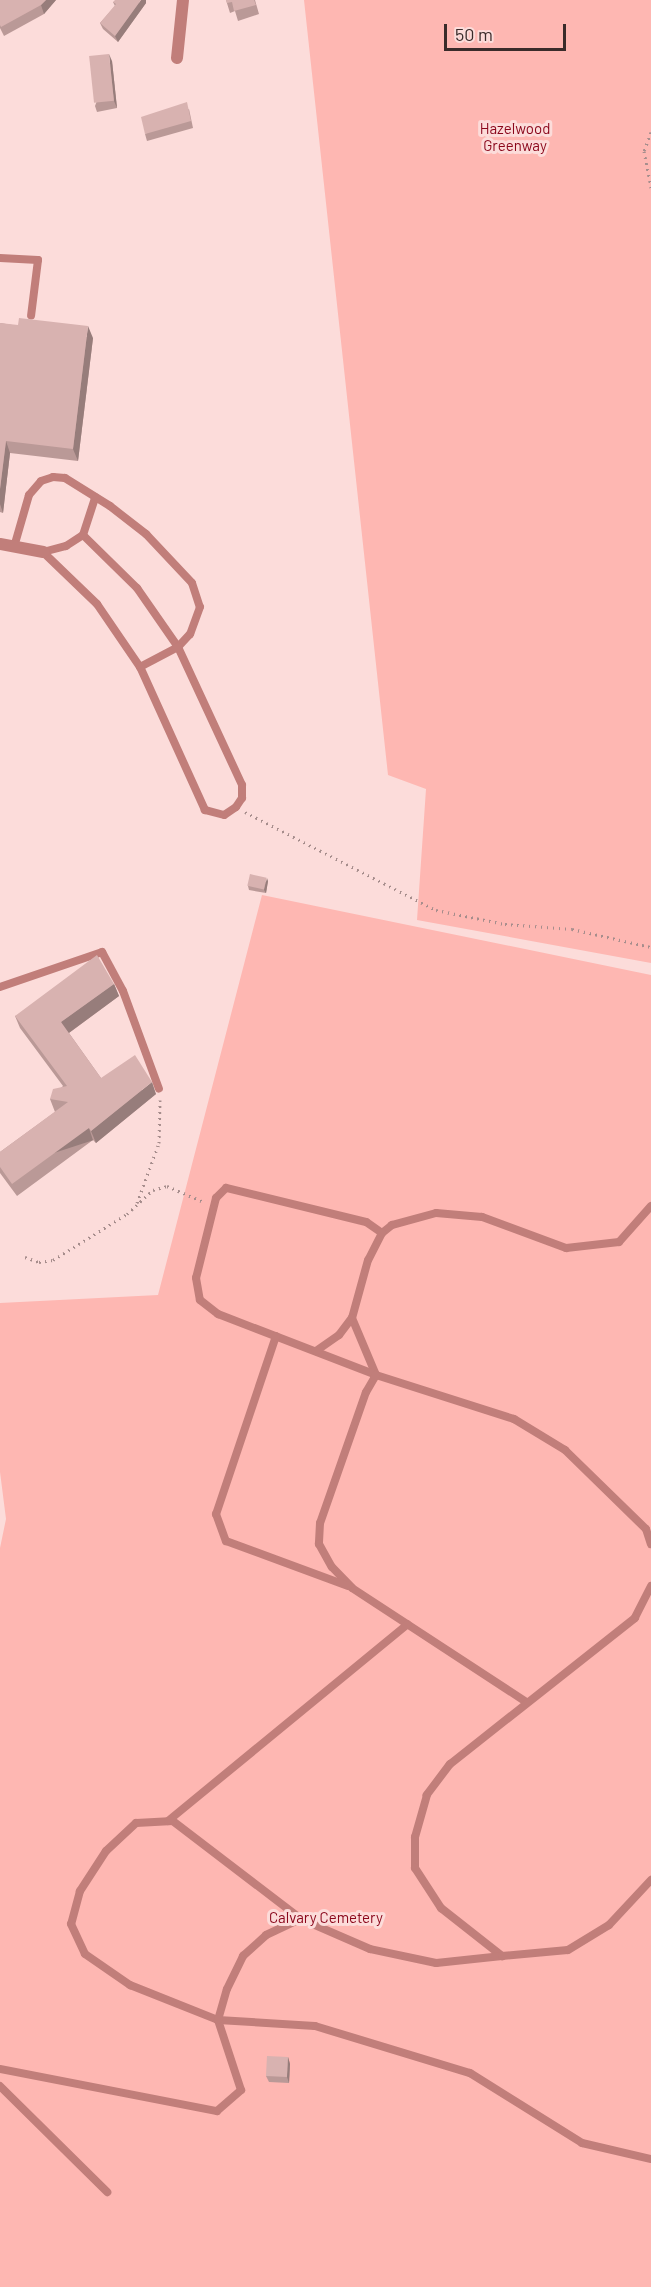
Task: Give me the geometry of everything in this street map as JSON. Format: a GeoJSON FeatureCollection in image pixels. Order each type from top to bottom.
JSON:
{"type":"FeatureCollection","features":[{"type":"Feature","properties":{"kind":"street"},"geometry":{"type":"LineString","coordinates":[[177,58],[183,0]]}},
{"type":"Feature","properties":{"kind":"street"},"geometry":{"type":"LineString","coordinates":[[0,544],[43,552]]}},
{"type":"Feature","properties":{"kind":"lane"},"geometry":{"type":"LineString","coordinates":[[0,258],[38,260],[31,316]]}},
{"type":"Feature","properties":{"kind":"lane"},"geometry":{"type":"LineString","coordinates":[[14,547],[21,510],[41,481],[65,478],[146,534],[199,596],[201,607],[190,634],[178,647],[140,667]]}},
{"type":"Feature","properties":{"kind":"lane"},"geometry":{"type":"LineString","coordinates":[[43,552],[66,546],[82,535],[95,497]]}},
{"type":"Feature","properties":{"kind":"lane"},"geometry":{"type":"LineString","coordinates":[[43,552],[97,604],[140,667],[205,810],[224,814],[236,807],[242,798],[242,785],[178,647],[137,588],[82,535]]}},
{"type":"Feature","properties":{"kind":"lane"},"geometry":{"type":"LineString","coordinates":[[0,987],[102,952],[123,991],[159,1089]]}},
{"type":"Feature","properties":{"kind":"lane"},"geometry":{"type":"LineString","coordinates":[[382,1233],[366,1222],[226,1188],[216,1198],[196,1278],[200,1300],[218,1314],[376,1375],[514,1419],[565,1450],[646,1529],[651,1544]]}},
{"type":"Feature","properties":{"kind":"lane"},"geometry":{"type":"LineString","coordinates":[[316,1351],[339,1335],[352,1318],[368,1260],[382,1233],[392,1225],[436,1213],[482,1217],[566,1248],[619,1242],[651,1206]]}},
{"type":"Feature","properties":{"kind":"lane"},"geometry":{"type":"LineString","coordinates":[[352,1318],[376,1375]]}},
{"type":"Feature","properties":{"kind":"lane"},"geometry":{"type":"LineString","coordinates":[[276,1336],[216,1514],[226,1541],[352,1588],[526,1701]]}},
{"type":"Feature","properties":{"kind":"lane"},"geometry":{"type":"LineString","coordinates":[[352,1588],[332,1567],[319,1544],[320,1523],[366,1392],[376,1375]]}},
{"type":"Feature","properties":{"kind":"lane"},"geometry":{"type":"LineString","coordinates":[[502,1956],[441,1908],[415,1868],[415,1837],[428,1795],[450,1764],[526,1701],[635,1618],[651,1586]]}},
{"type":"Feature","properties":{"kind":"lane"},"geometry":{"type":"LineString","coordinates":[[168,1821],[408,1624]]}},
{"type":"Feature","properties":{"kind":"lane"},"geometry":{"type":"LineString","coordinates":[[651,1880],[609,1925],[568,1950],[436,1963],[370,1948],[301,1919],[173,1821],[136,1823],[106,1851],[80,1892],[71,1924],[85,1954],[130,1985],[218,2020],[315,2026],[470,2073],[582,2143],[651,2159]]}},
{"type":"Feature","properties":{"kind":"lane"},"geometry":{"type":"LineString","coordinates":[[0,2069],[217,2110],[241,2090],[218,2020],[243,1956],[266,1935],[301,1919]]}},
{"type":"Feature","properties":{"kind":"lane"},"geometry":{"type":"LineString","coordinates":[[0,2085],[107,2192]]}},
{"type":"Feature","properties":{"kind":"path"},"geometry":{"type":"LineString","coordinates":[[651,132],[644,151],[651,188]]}},
{"type":"Feature","properties":{"kind":"path"},"geometry":{"type":"LineString","coordinates":[[236,807],[436,910],[505,924],[572,929],[651,947]]}},
{"type":"Feature","properties":{"kind":"path"},"geometry":{"type":"LineString","coordinates":[[137,1205],[159,1143],[159,1089]]}},
{"type":"Feature","properties":{"kind":"path"},"geometry":{"type":"LineString","coordinates":[[25,1257],[39,1262],[53,1260],[94,1237],[153,1190],[167,1186],[201,1203],[216,1198]]}},
{"type":"Feature","properties":{"kind":"green space","name":"Hazelwood Greenway"},"geometry":{"type":"Polygon","coordinates":[[[304,0],[651,0],[651,963],[417,920],[426,789],[388,775],[304,0]]]}},
{"type":"Feature","properties":{"kind":"green space","name":"Calvary Cemetery"},"geometry":{"type":"Polygon","coordinates":[[[262,895],[651,975],[651,2287],[0,2287],[0,1548],[6,1519],[0,1472],[0,1303],[158,1295],[262,895]]]}},
{"type":"Feature","properties":{"kind":"building"},"geometry":{"type":"Polygon","coordinates":[[[0,0],[46,0],[1,27],[0,0]]]}},
{"type":"Feature","properties":{"kind":"building"},"geometry":{"type":"Polygon","coordinates":[[[115,0],[141,0],[115,36],[100,23],[116,4],[113,2],[115,0]]]}},
{"type":"Feature","properties":{"kind":"building"},"geometry":{"type":"Polygon","coordinates":[[[226,0],[254,0],[256,5],[234,11],[232,2],[227,3],[226,0]]]}},
{"type":"Feature","properties":{"kind":"building"},"geometry":{"type":"Polygon","coordinates":[[[109,54],[114,101],[94,103],[89,56],[109,54]]]}},
{"type":"Feature","properties":{"kind":"building"},"geometry":{"type":"Polygon","coordinates":[[[187,102],[191,121],[145,134],[141,117],[187,102]]]}},
{"type":"Feature","properties":{"kind":"building"},"geometry":{"type":"Polygon","coordinates":[[[19,318],[88,326],[73,449],[6,441],[0,489],[0,323],[18,325],[19,318]]]}},
{"type":"Feature","properties":{"kind":"building"},"geometry":{"type":"Polygon","coordinates":[[[250,874],[267,878],[264,890],[247,886],[250,874]]]}},
{"type":"Feature","properties":{"kind":"building"},"geometry":{"type":"Polygon","coordinates":[[[97,955],[114,984],[61,1022],[101,1078],[135,1055],[152,1082],[91,1131],[89,1128],[12,1184],[0,1167],[0,1152],[68,1102],[50,1099],[53,1089],[67,1086],[15,1016],[97,955]]]}},
{"type":"Feature","properties":{"kind":"building"},"geometry":{"type":"Polygon","coordinates":[[[267,2056],[288,2057],[287,2077],[266,2076],[267,2056]]]}}]}
